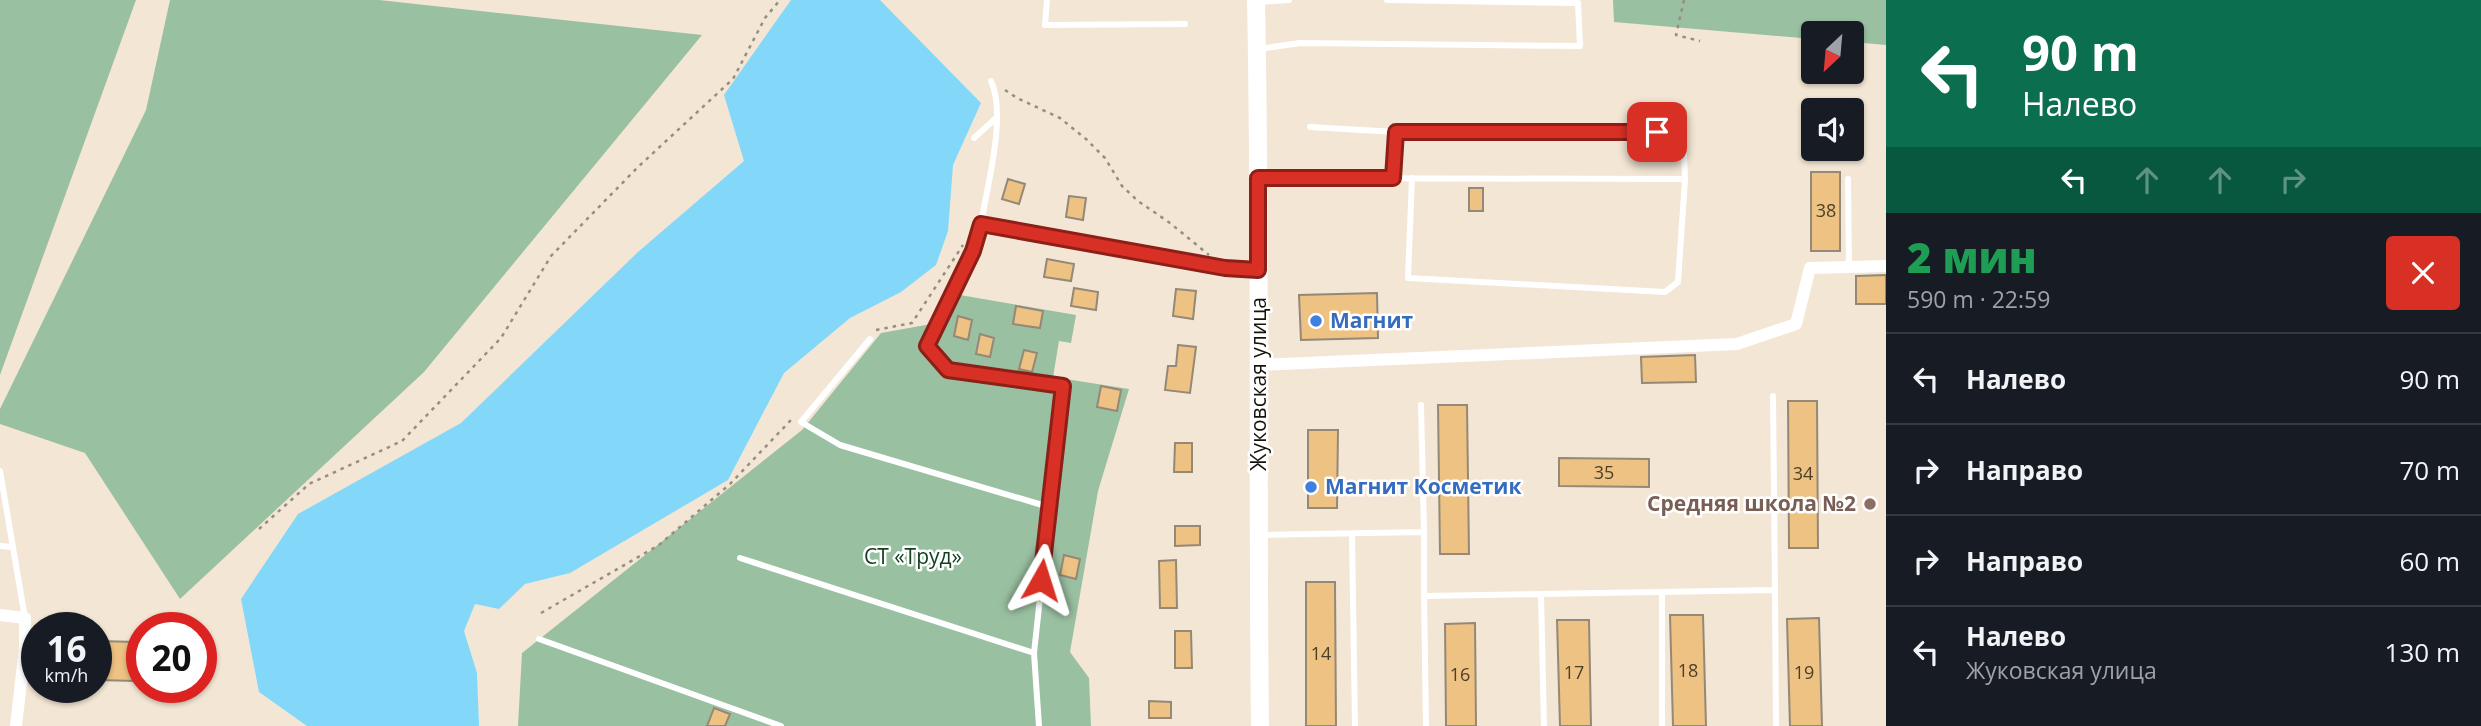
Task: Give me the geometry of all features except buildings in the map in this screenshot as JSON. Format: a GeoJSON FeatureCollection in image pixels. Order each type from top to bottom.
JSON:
{"type":"FeatureCollection","features":[{"type":"Feature","properties":{"kind":"main road","name":"Жуковская улица"},"geometry":{"type":"LineString","coordinates":[[1256,1],[1260,726]]}},
{"type":"Feature","properties":{"kind":"street"},"geometry":{"type":"LineString","coordinates":[[1260,365],[1737,344],[1796,324],[1810,268],[1886,266]]}},
{"type":"Feature","properties":{"kind":"street"},"geometry":{"type":"LineString","coordinates":[[0,615],[21,618]]}},
{"type":"Feature","properties":{"kind":"street"},"geometry":{"type":"LineString","coordinates":[[16,726],[21,682]]}},
{"type":"Feature","properties":{"kind":"lane"},"geometry":{"type":"LineString","coordinates":[[1047,0],[1045,25],[1185,24]]}},
{"type":"Feature","properties":{"kind":"lane"},"geometry":{"type":"LineString","coordinates":[[1256,1],[1289,0]]}},
{"type":"Feature","properties":{"kind":"lane"},"geometry":{"type":"LineString","coordinates":[[1257,49],[1300,43],[1580,46],[1578,3],[1387,0]]}},
{"type":"Feature","properties":{"kind":"lane"},"geometry":{"type":"LineString","coordinates":[[991,81],[996,92],[997,129],[981,224],[973,251],[927,346],[948,370],[1063,386],[1034,653],[1039,726]]}},
{"type":"Feature","properties":{"kind":"lane"},"geometry":{"type":"LineString","coordinates":[[974,138],[996,118]]}},
{"type":"Feature","properties":{"kind":"lane"},"geometry":{"type":"LineString","coordinates":[[1310,127],[1396,132],[1683,132],[1685,179],[1678,282],[1665,292],[1408,278],[1412,178]]}},
{"type":"Feature","properties":{"kind":"lane"},"geometry":{"type":"LineString","coordinates":[[1393,178],[1396,132]]}},
{"type":"Feature","properties":{"kind":"lane"},"geometry":{"type":"LineString","coordinates":[[1258,178],[1685,179]]}},
{"type":"Feature","properties":{"kind":"lane"},"geometry":{"type":"LineString","coordinates":[[1848,179],[1849,267]]}},
{"type":"Feature","properties":{"kind":"lane"},"geometry":{"type":"LineString","coordinates":[[981,224],[1225,268],[1258,270]]}},
{"type":"Feature","properties":{"kind":"lane"},"geometry":{"type":"LineString","coordinates":[[870,335],[801,422],[840,445],[1049,506]]}},
{"type":"Feature","properties":{"kind":"lane"},"geometry":{"type":"LineString","coordinates":[[1773,396],[1776,726]]}},
{"type":"Feature","properties":{"kind":"lane"},"geometry":{"type":"LineString","coordinates":[[1421,405],[1426,726]]}},
{"type":"Feature","properties":{"kind":"lane"},"geometry":{"type":"LineString","coordinates":[[0,471],[24,612]]}},
{"type":"Feature","properties":{"kind":"lane"},"geometry":{"type":"LineString","coordinates":[[1258,535],[1424,532]]}},
{"type":"Feature","properties":{"kind":"lane"},"geometry":{"type":"LineString","coordinates":[[1352,534],[1355,726]]}},
{"type":"Feature","properties":{"kind":"lane"},"geometry":{"type":"LineString","coordinates":[[0,546],[12,547]]}},
{"type":"Feature","properties":{"kind":"lane"},"geometry":{"type":"LineString","coordinates":[[740,558],[1034,653]]}},
{"type":"Feature","properties":{"kind":"lane"},"geometry":{"type":"LineString","coordinates":[[1424,596],[1775,590]]}},
{"type":"Feature","properties":{"kind":"lane"},"geometry":{"type":"LineString","coordinates":[[1662,592],[1662,726]]}},
{"type":"Feature","properties":{"kind":"lane"},"geometry":{"type":"LineString","coordinates":[[1542,594],[1544,726]]}},
{"type":"Feature","properties":{"kind":"lane"},"geometry":{"type":"LineString","coordinates":[[539,639],[782,726]]}},
{"type":"Feature","properties":{"kind":"path"},"geometry":{"type":"LineString","coordinates":[[259,529],[309,484],[402,441],[501,338],[551,256],[638,167],[733,79],[765,18],[780,0]]}},
{"type":"Feature","properties":{"kind":"path"},"geometry":{"type":"LineString","coordinates":[[1684,0],[1676,35],[1700,41]]}},
{"type":"Feature","properties":{"kind":"path"},"geometry":{"type":"LineString","coordinates":[[991,81],[1017,98],[1060,118],[1105,158],[1122,186],[1138,201],[1170,222],[1225,268]]}},
{"type":"Feature","properties":{"kind":"path"},"geometry":{"type":"LineString","coordinates":[[870,335],[912,323],[964,244]]}},
{"type":"Feature","properties":{"kind":"path"},"geometry":{"type":"LineString","coordinates":[[541,613],[659,545],[730,484],[795,416]]}},
{"type":"Feature","properties":{"kind":"green space"},"geometry":{"type":"Polygon","coordinates":[[[0,0],[136,0],[0,375],[0,0]]]}},
{"type":"Feature","properties":{"kind":"green space"},"geometry":{"type":"Polygon","coordinates":[[[170,0],[379,0],[702,35],[424,372],[180,599],[85,453],[0,424],[0,409],[146,110],[170,0]]]}},
{"type":"Feature","properties":{"kind":"green space"},"geometry":{"type":"Polygon","coordinates":[[[1613,0],[1886,0],[1886,45],[1864,43],[1864,21],[1801,21],[1801,38],[1614,22],[1613,0]]]}},
{"type":"Feature","properties":{"kind":"green space","name":"СТ «Труд»"},"geometry":{"type":"Polygon","coordinates":[[[960,295],[1076,315],[1071,343],[1059,341],[1053,377],[1129,389],[1098,491],[1070,652],[1089,678],[1091,726],[518,726],[522,653],[802,430],[881,333],[948,321],[960,295]]]}},
{"type":"Feature","properties":{"kind":"water"},"geometry":{"type":"Polygon","coordinates":[[[791,0],[880,0],[981,103],[953,165],[948,231],[936,265],[901,292],[850,318],[784,373],[728,480],[570,573],[525,584],[499,609],[475,604],[464,631],[477,673],[479,726],[307,726],[259,692],[241,599],[298,514],[461,423],[638,252],[744,161],[724,95],[791,0]]]}},
{"type":"Feature","properties":{"kind":"place","name":"Магнит"},"geometry":{"type":"Point","coordinates":[1316,321]}},
{"type":"Feature","properties":{"kind":"place","name":"Магнит Косметик"},"geometry":{"type":"Point","coordinates":[1311,487]}},
{"type":"Feature","properties":{"kind":"place","name":"Средняя школа №2"},"geometry":{"type":"Point","coordinates":[1870,504]}},
{"type":"Feature","properties":{"kind":"route"},"geometry":{"type":"LineString","coordinates":[[1041,580],[1063,386],[948,370],[927,346],[973,251],[981,224],[1225,268],[1258,270],[1258,178],[1393,178],[1396,132],[1657,132]]}}]}
